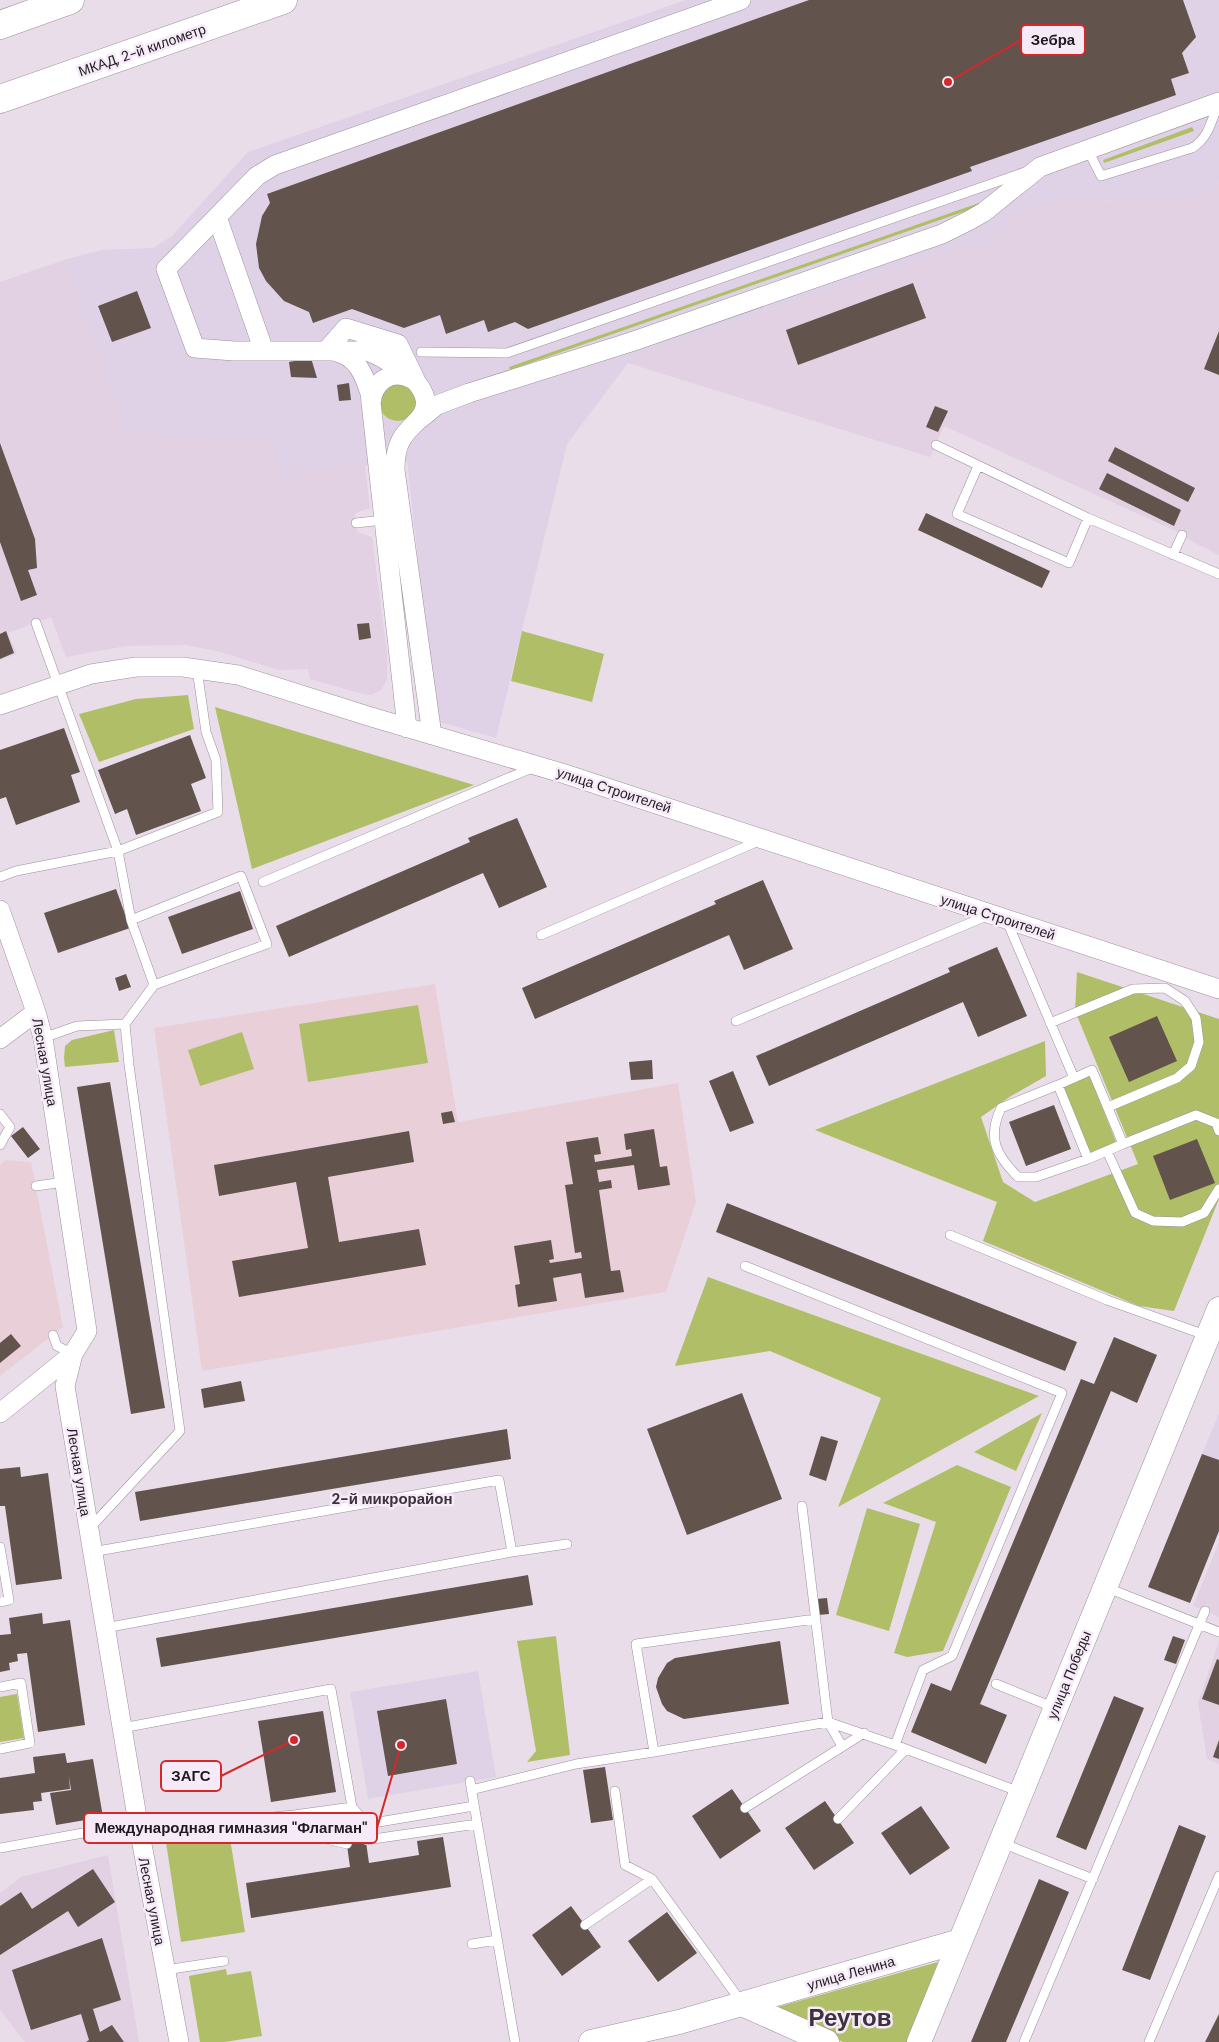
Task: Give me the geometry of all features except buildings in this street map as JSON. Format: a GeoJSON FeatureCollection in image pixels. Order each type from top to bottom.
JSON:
{"type":"FeatureCollection","features":[{"type":"Feature","properties":{"kind":"highway"},"geometry":{"type":"LineString","coordinates":[[0,25],[70,0]]}},
{"type":"Feature","properties":{"kind":"highway","name":"МКАД, 2-й километр"},"geometry":{"type":"LineString","coordinates":[[0,99],[283,0]]}},
{"type":"Feature","properties":{"kind":"street"},"geometry":{"type":"LineString","coordinates":[[432,735],[395,470],[396,452],[400,441],[425,409],[425,398],[422,388],[415,380],[384,358],[367,351],[234,351],[195,348],[166,269],[257,176],[275,165],[741,0]]}},
{"type":"Feature","properties":{"kind":"street"},"geometry":{"type":"LineString","coordinates":[[329,351],[347,356],[360,368],[370,393],[374,415],[381,423],[391,428],[402,429],[416,422],[437,405],[469,393],[631,342],[942,234],[984,212],[1040,167],[1219,103]]}},
{"type":"Feature","properties":{"kind":"street"},"geometry":{"type":"LineString","coordinates":[[216,217],[264,351]]}},
{"type":"Feature","properties":{"kind":"street"},"geometry":{"type":"LineString","coordinates":[[407,728],[394,645],[372,394],[377,385],[385,378],[400,375],[415,380]]}},
{"type":"Feature","properties":{"kind":"street","name":"улица Строителей"},"geometry":{"type":"LineString","coordinates":[[0,705],[91,674],[136,667],[197,668],[238,676],[537,766],[1219,988]]}},
{"type":"Feature","properties":{"kind":"street","name":"Лесная улица"},"geometry":{"type":"LineString","coordinates":[[0,910],[36,1012],[43,1038],[87,1330],[73,1354],[65,1386],[138,1823],[179,2042]]}},
{"type":"Feature","properties":{"kind":"street"},"geometry":{"type":"LineString","coordinates":[[0,1039],[36,1012]]}},
{"type":"Feature","properties":{"kind":"street","name":"улица Победы"},"geometry":{"type":"LineString","coordinates":[[919,2042],[1105,1587],[1214,1337],[1219,1309]]}},
{"type":"Feature","properties":{"kind":"street"},"geometry":{"type":"LineString","coordinates":[[0,1413],[73,1354]]}},
{"type":"Feature","properties":{"kind":"street","name":"улица Ленина"},"geometry":{"type":"LineString","coordinates":[[599,2041],[654,2029],[960,1941]]}},
{"type":"Feature","properties":{"kind":"street"},"geometry":{"type":"LineString","coordinates":[[742,2004],[827,2042]]}},
{"type":"Feature","properties":{"kind":"lane"},"geometry":{"type":"LineString","coordinates":[[1088,150],[1101,176],[1192,148],[1200,143],[1206,133],[1219,103]]}},
{"type":"Feature","properties":{"kind":"lane"},"geometry":{"type":"LineString","coordinates":[[421,352],[507,354],[1040,167]]}},
{"type":"Feature","properties":{"kind":"lane"},"geometry":{"type":"LineString","coordinates":[[936,445],[1088,518],[1219,574]]}},
{"type":"Feature","properties":{"kind":"lane"},"geometry":{"type":"LineString","coordinates":[[978,466],[958,514],[1069,563],[1088,518]]}},
{"type":"Feature","properties":{"kind":"lane"},"geometry":{"type":"LineString","coordinates":[[356,523],[384,520]]}},
{"type":"Feature","properties":{"kind":"lane"},"geometry":{"type":"LineString","coordinates":[[1173,555],[1182,535]]}},
{"type":"Feature","properties":{"kind":"lane"},"geometry":{"type":"LineString","coordinates":[[36,623],[118,851],[131,920],[154,984]]}},
{"type":"Feature","properties":{"kind":"lane"},"geometry":{"type":"LineString","coordinates":[[0,877],[16,871],[118,851],[218,812],[216,760],[206,732],[197,668]]}},
{"type":"Feature","properties":{"kind":"lane"},"geometry":{"type":"LineString","coordinates":[[263,882],[537,766]]}},
{"type":"Feature","properties":{"kind":"lane"},"geometry":{"type":"LineString","coordinates":[[541,935],[763,839]]}},
{"type":"Feature","properties":{"kind":"lane"},"geometry":{"type":"LineString","coordinates":[[89,1530],[180,1431],[130,1074],[125,1024],[154,984],[267,944],[241,876],[131,920]]}},
{"type":"Feature","properties":{"kind":"lane"},"geometry":{"type":"LineString","coordinates":[[736,1021],[999,917],[1074,1078]]}},
{"type":"Feature","properties":{"kind":"lane"},"geometry":{"type":"LineString","coordinates":[[1050,1023],[1133,989],[1166,988],[1185,1001],[1196,1018],[1199,1042],[1190,1066],[1177,1078],[1108,1107]]}},
{"type":"Feature","properties":{"kind":"lane"},"geometry":{"type":"LineString","coordinates":[[43,1038],[77,1026],[125,1024]]}},
{"type":"Feature","properties":{"kind":"lane"},"geometry":{"type":"LineString","coordinates":[[1123,1144],[1092,1070],[1001,1108],[995,1122],[993,1140],[1004,1164],[1018,1177],[1036,1177],[1088,1159],[1196,1115],[1216,1123],[1219,1131]]}},
{"type":"Feature","properties":{"kind":"lane"},"geometry":{"type":"LineString","coordinates":[[1058,1085],[1088,1159]]}},
{"type":"Feature","properties":{"kind":"lane"},"geometry":{"type":"LineString","coordinates":[[0,1114],[10,1127],[0,1145]]}},
{"type":"Feature","properties":{"kind":"lane"},"geometry":{"type":"LineString","coordinates":[[1107,1151],[1134,1213],[1153,1221],[1182,1222],[1204,1213],[1219,1189]]}},
{"type":"Feature","properties":{"kind":"lane"},"geometry":{"type":"LineString","coordinates":[[36,1186],[64,1182]]}},
{"type":"Feature","properties":{"kind":"lane"},"geometry":{"type":"LineString","coordinates":[[950,1235],[1107,1300],[1214,1337]]}},
{"type":"Feature","properties":{"kind":"lane"},"geometry":{"type":"LineString","coordinates":[[745,1266],[1062,1393],[952,1656],[923,1670],[895,1745]]}},
{"type":"Feature","properties":{"kind":"lane"},"geometry":{"type":"LineString","coordinates":[[53,1335],[57,1346],[73,1354]]}},
{"type":"Feature","properties":{"kind":"lane"},"geometry":{"type":"LineString","coordinates":[[92,1552],[499,1480],[512,1552]]}},
{"type":"Feature","properties":{"kind":"lane"},"geometry":{"type":"LineString","coordinates":[[802,1506],[828,1722],[842,1746]]}},
{"type":"Feature","properties":{"kind":"lane"},"geometry":{"type":"LineString","coordinates":[[105,1628],[512,1552],[567,1544]]}},
{"type":"Feature","properties":{"kind":"lane"},"geometry":{"type":"LineString","coordinates":[[0,1546],[9,1600],[0,1602]]}},
{"type":"Feature","properties":{"kind":"lane"},"geometry":{"type":"LineString","coordinates":[[1105,1587],[1219,1632]]}},
{"type":"Feature","properties":{"kind":"lane"},"geometry":{"type":"LineString","coordinates":[[1027,2041],[1205,1611]]}},
{"type":"Feature","properties":{"kind":"lane"},"geometry":{"type":"LineString","coordinates":[[654,1752],[636,1644],[815,1619]]}},
{"type":"Feature","properties":{"kind":"lane"},"geometry":{"type":"LineString","coordinates":[[0,1687],[21,1684],[30,1743],[0,1749]]}},
{"type":"Feature","properties":{"kind":"lane"},"geometry":{"type":"LineString","coordinates":[[996,1684],[1055,1708]]}},
{"type":"Feature","properties":{"kind":"lane"},"geometry":{"type":"LineString","coordinates":[[122,1728],[331,1688],[352,1807],[367,1824],[474,1806]]}},
{"type":"Feature","properties":{"kind":"lane"},"geometry":{"type":"LineString","coordinates":[[515,2042],[470,1786],[576,1764],[828,1722],[864,1733],[1020,1792]]}},
{"type":"Feature","properties":{"kind":"lane"},"geometry":{"type":"LineString","coordinates":[[745,1808],[864,1733]]}},
{"type":"Feature","properties":{"kind":"lane"},"geometry":{"type":"LineString","coordinates":[[838,1819],[906,1749]]}},
{"type":"Feature","properties":{"kind":"lane"},"geometry":{"type":"LineString","coordinates":[[615,1791],[625,1864],[652,1878],[684,1930],[742,2004]]}},
{"type":"Feature","properties":{"kind":"lane"},"geometry":{"type":"LineString","coordinates":[[0,1848],[138,1823],[156,1828],[294,1815],[352,1807]]}},
{"type":"Feature","properties":{"kind":"lane"},"geometry":{"type":"LineString","coordinates":[[243,1819],[347,1844]]}},
{"type":"Feature","properties":{"kind":"lane"},"geometry":{"type":"LineString","coordinates":[[366,1840],[477,1824]]}},
{"type":"Feature","properties":{"kind":"lane"},"geometry":{"type":"LineString","coordinates":[[1000,1842],[1093,1879]]}},
{"type":"Feature","properties":{"kind":"lane"},"geometry":{"type":"LineString","coordinates":[[1149,2042],[1219,1876]]}},
{"type":"Feature","properties":{"kind":"lane"},"geometry":{"type":"LineString","coordinates":[[585,1925],[652,1878]]}},
{"type":"Feature","properties":{"kind":"lane"},"geometry":{"type":"LineString","coordinates":[[472,1944],[498,1940]]}},
{"type":"Feature","properties":{"kind":"lane"},"geometry":{"type":"LineString","coordinates":[[165,1970],[224,1961]]}},
{"type":"Feature","properties":{"kind":"shaded area"},"geometry":{"type":"Polygon","coordinates":[[[686,0],[1219,0],[1219,182],[1214,194],[1032,205],[985,250],[966,244],[643,353],[628,363],[567,444],[496,738],[436,721],[407,461],[365,466],[297,468],[297,477],[277,477],[126,435],[64,260],[101,250],[153,248],[172,236],[248,152],[686,0]]]}},
{"type":"Feature","properties":{"kind":"shaded area"},"geometry":{"type":"Polygon","coordinates":[[[1219,182],[1219,555],[1178,532],[944,426],[930,457],[628,363],[642,353],[966,244],[985,250],[992,233],[1032,205],[1214,194],[1219,182]]]}},
{"type":"Feature","properties":{"kind":"shaded area"},"geometry":{"type":"Polygon","coordinates":[[[64,260],[127,434],[273,438],[277,477],[297,477],[296,468],[365,466],[370,508],[355,513],[357,532],[372,537],[387,654],[387,680],[381,690],[371,695],[359,693],[310,679],[308,669],[279,670],[217,651],[185,645],[126,646],[66,657],[51,617],[8,633],[17,654],[0,660],[0,282],[64,260]]]}},
{"type":"Feature","properties":{"kind":"shaded area"},"geometry":{"type":"Polygon","coordinates":[[[435,984],[458,1122],[678,1083],[696,1202],[666,1292],[202,1371],[154,1028],[435,984]]]}},
{"type":"Feature","properties":{"kind":"shaded area"},"geometry":{"type":"Polygon","coordinates":[[[6,1160],[31,1162],[63,1327],[0,1376],[0,1165],[6,1160]]]}},
{"type":"Feature","properties":{"kind":"shaded area"},"geometry":{"type":"Polygon","coordinates":[[[1219,1413],[1219,1460],[1202,1454],[1219,1413]]]}},
{"type":"Feature","properties":{"kind":"shaded area"},"geometry":{"type":"Polygon","coordinates":[[[1219,1542],[1219,1617],[1193,1606],[1219,1542]]]}},
{"type":"Feature","properties":{"kind":"shaded area"},"geometry":{"type":"Polygon","coordinates":[[[1219,1641],[1219,1764],[1207,1759],[1198,1703],[1219,1641]]]}},
{"type":"Feature","properties":{"kind":"shaded area"},"geometry":{"type":"Polygon","coordinates":[[[478,1671],[496,1777],[368,1799],[350,1692],[478,1671]]]}},
{"type":"Feature","properties":{"kind":"shaded area"},"geometry":{"type":"Polygon","coordinates":[[[108,1855],[139,2042],[25,2042],[0,2010],[0,1893],[21,1877],[108,1855]]]}},
{"type":"Feature","properties":{"kind":"green space"},"geometry":{"type":"Polygon","coordinates":[[[1192,127],[1194,131],[1104,163],[1103,160],[1192,127]]]}},
{"type":"Feature","properties":{"kind":"green space"},"geometry":{"type":"Polygon","coordinates":[[[979,203],[980,206],[510,370],[509,367],[979,203]]]}},
{"type":"Feature","properties":{"kind":"green space"},"geometry":{"type":"Polygon","coordinates":[[[398,383],[411,389],[417,402],[411,415],[398,421],[385,415],[379,402],[385,389],[398,383]]]}},
{"type":"Feature","properties":{"kind":"green space"},"geometry":{"type":"Polygon","coordinates":[[[522,631],[604,654],[592,702],[511,681],[522,631]]]}},
{"type":"Feature","properties":{"kind":"green space"},"geometry":{"type":"Polygon","coordinates":[[[188,695],[194,729],[99,762],[79,714],[136,699],[188,695]]]}},
{"type":"Feature","properties":{"kind":"green space"},"geometry":{"type":"Polygon","coordinates":[[[215,707],[474,785],[252,869],[215,707]]]}},
{"type":"Feature","properties":{"kind":"green space"},"geometry":{"type":"Polygon","coordinates":[[[1077,972],[1219,1019],[1219,1199],[1174,1311],[1139,1306],[983,1241],[997,1202],[815,1130],[1045,1041],[1046,1076],[1011,1096],[981,1117],[1003,1182],[1035,1202],[1138,1164],[1075,1011],[1077,972]]]}},
{"type":"Feature","properties":{"kind":"green space"},"geometry":{"type":"Polygon","coordinates":[[[418,1005],[428,1063],[308,1082],[299,1024],[418,1005]]]}},
{"type":"Feature","properties":{"kind":"green space"},"geometry":{"type":"Polygon","coordinates":[[[114,1030],[119,1062],[65,1067],[65,1046],[72,1040],[114,1030]]]}},
{"type":"Feature","properties":{"kind":"green space"},"geometry":{"type":"Polygon","coordinates":[[[242,1032],[254,1069],[200,1086],[188,1050],[242,1032]]]}},
{"type":"Feature","properties":{"kind":"green space"},"geometry":{"type":"Polygon","coordinates":[[[1090,1076],[1116,1142],[1090,1153],[1063,1087],[1090,1076]]]}},
{"type":"Feature","properties":{"kind":"green space"},"geometry":{"type":"Polygon","coordinates":[[[708,1277],[1039,1396],[838,1507],[881,1398],[770,1351],[675,1366],[708,1277]]]}},
{"type":"Feature","properties":{"kind":"green space"},"geometry":{"type":"Polygon","coordinates":[[[1042,1413],[1016,1471],[974,1452],[1042,1413]]]}},
{"type":"Feature","properties":{"kind":"green space"},"geometry":{"type":"Polygon","coordinates":[[[957,1465],[1011,1487],[943,1651],[907,1657],[894,1653],[936,1522],[883,1503],[957,1465]]]}},
{"type":"Feature","properties":{"kind":"green space"},"geometry":{"type":"Polygon","coordinates":[[[867,1508],[920,1524],[889,1631],[836,1615],[867,1508]]]}},
{"type":"Feature","properties":{"kind":"green space"},"geometry":{"type":"Polygon","coordinates":[[[556,1636],[570,1755],[527,1762],[536,1751],[517,1641],[556,1636]]]}},
{"type":"Feature","properties":{"kind":"green space"},"geometry":{"type":"Polygon","coordinates":[[[17,1694],[24,1738],[0,1742],[0,1697],[17,1694]]]}},
{"type":"Feature","properties":{"kind":"green space"},"geometry":{"type":"Polygon","coordinates":[[[229,1832],[245,1932],[181,1942],[166,1842],[229,1832]]]}},
{"type":"Feature","properties":{"kind":"green space"},"geometry":{"type":"Polygon","coordinates":[[[938,1962],[907,2042],[843,2042],[774,2008],[938,1962]]]}},
{"type":"Feature","properties":{"kind":"green space"},"geometry":{"type":"Polygon","coordinates":[[[226,1969],[227,1975],[251,1971],[262,2036],[225,2042],[200,2042],[189,1976],[226,1969]]]}},
{"type":"Feature","properties":{"kind":"place","name":"Зебра"},"geometry":{"type":"Point","coordinates":[948,82]}},
{"type":"Feature","properties":{"kind":"place","name":"ЗАГС"},"geometry":{"type":"Point","coordinates":[294,1740]}},
{"type":"Feature","properties":{"kind":"place","name":"Международная гимназия \"Флагман\""},"geometry":{"type":"Point","coordinates":[401,1745]}},
{"type":"Feature","properties":{"kind":"district","name":"2-й микрорайон"},"geometry":{"type":"Point","coordinates":[392,1499]}},
{"type":"Feature","properties":{"kind":"district","name":"Реутов"},"geometry":{"type":"Point","coordinates":[850,2017]}}]}
